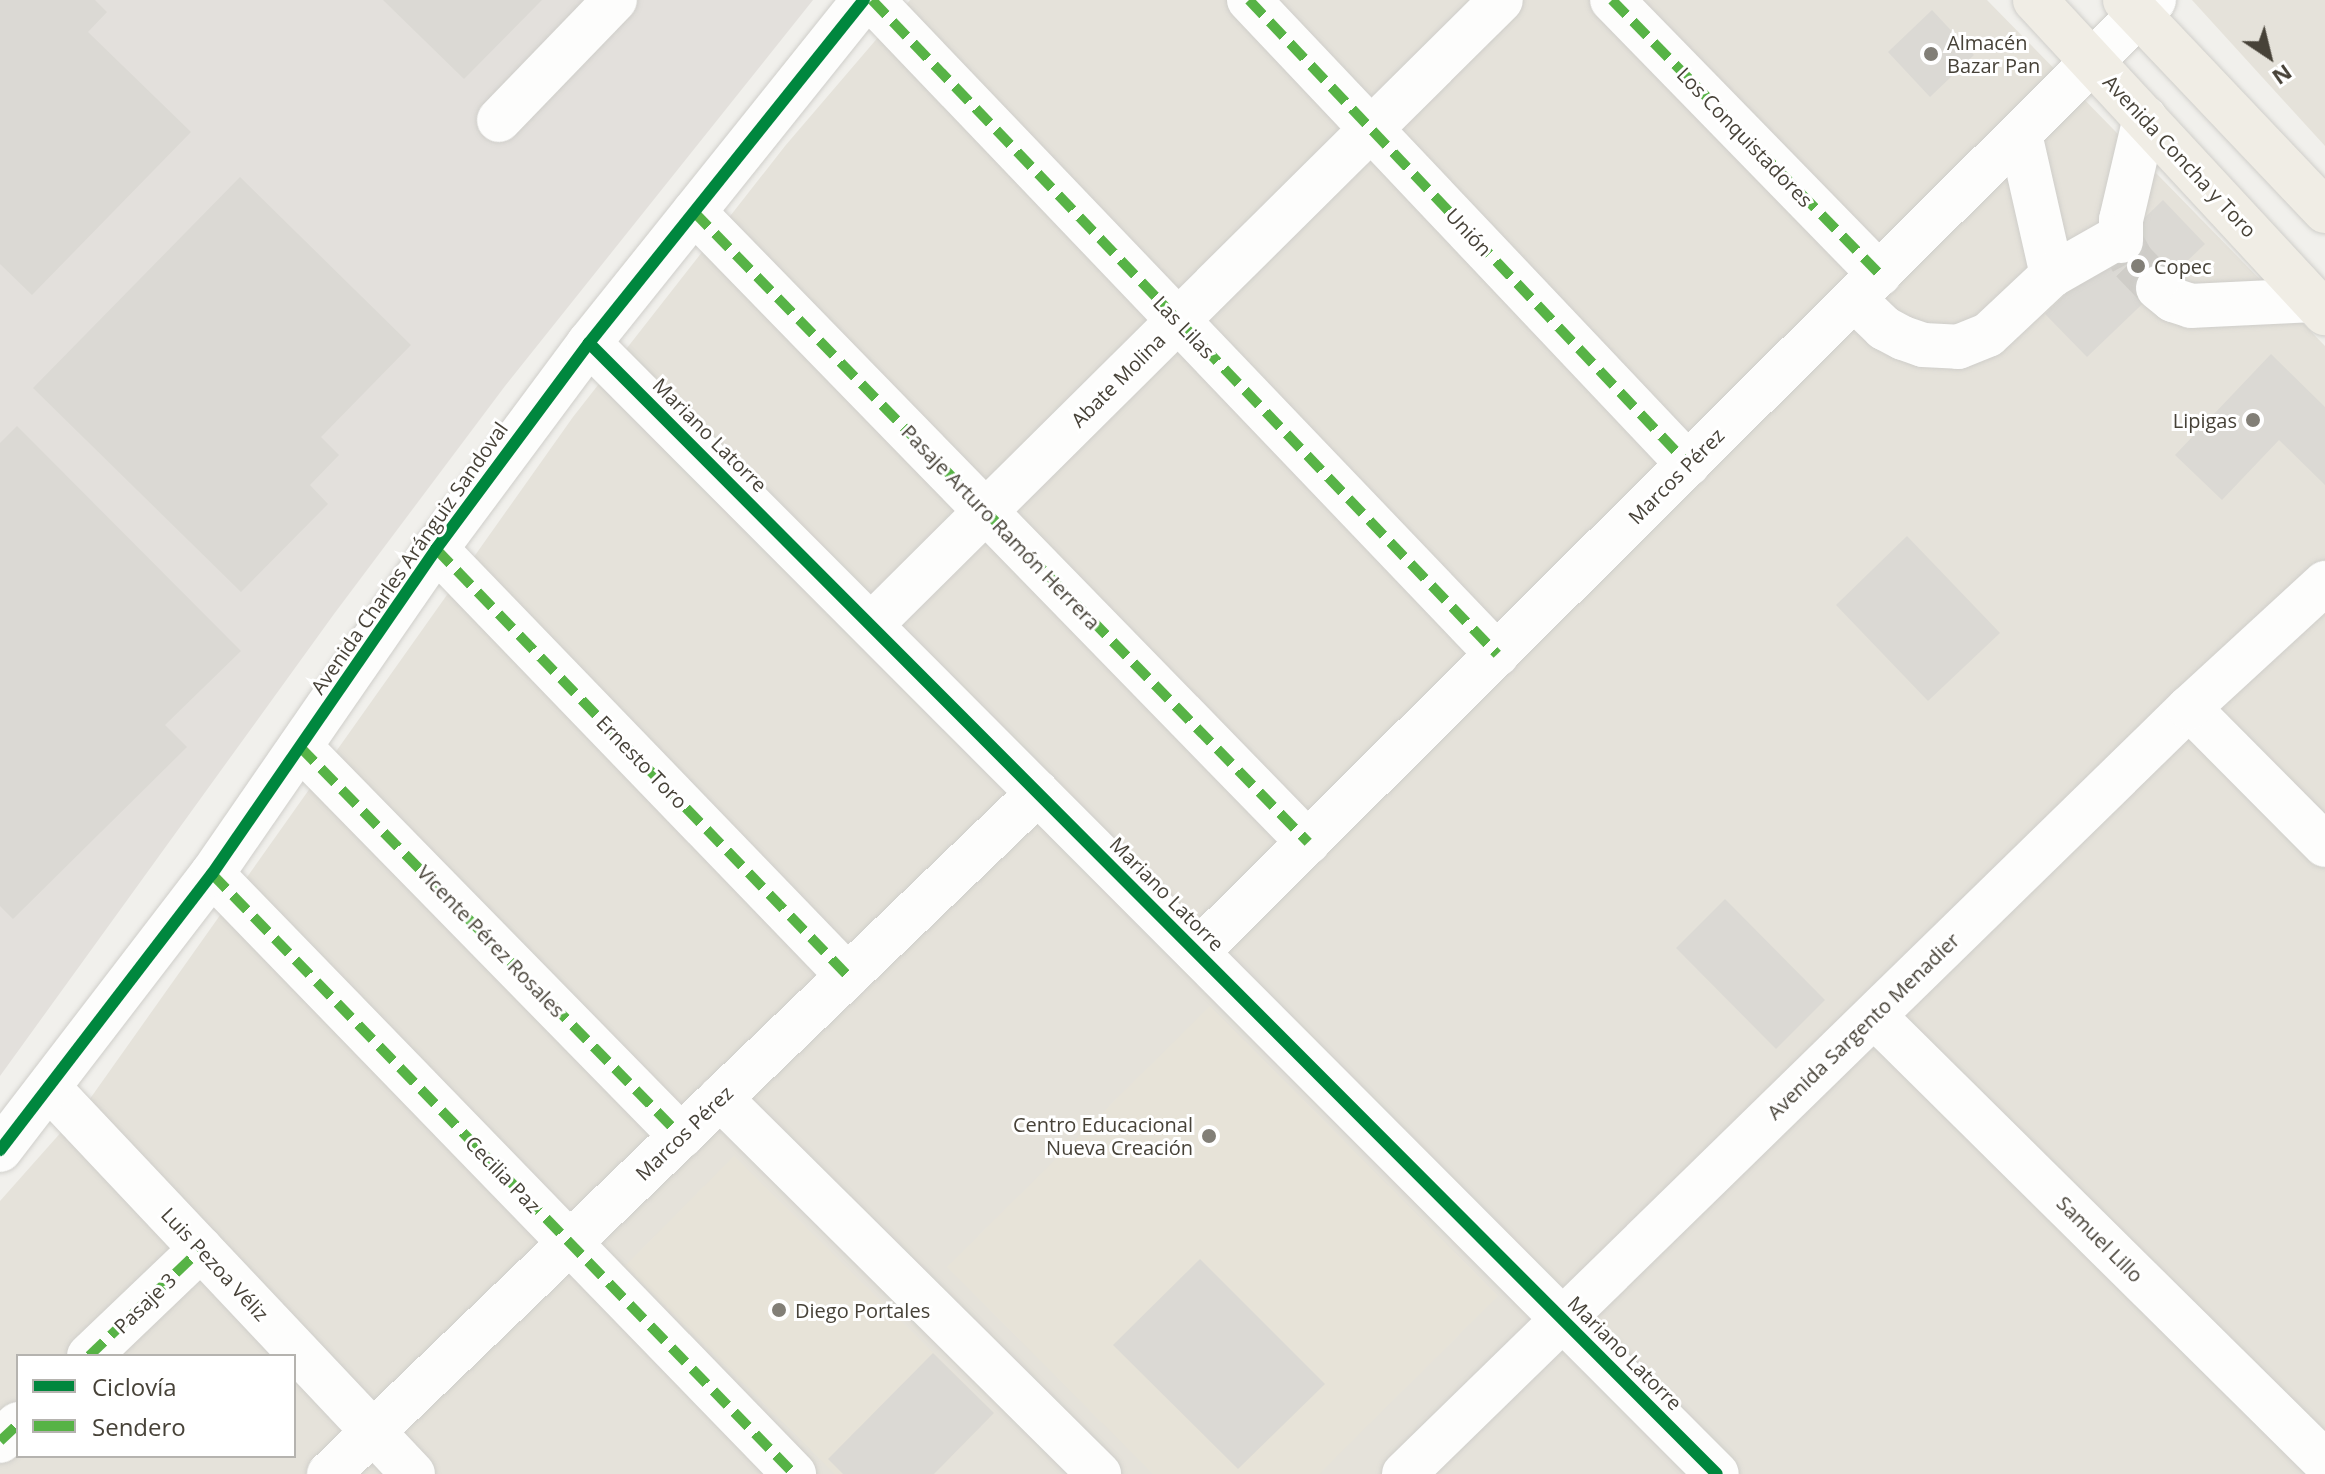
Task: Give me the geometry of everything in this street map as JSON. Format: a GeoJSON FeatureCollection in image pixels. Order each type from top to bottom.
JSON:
{"type":"FeatureCollection","features":[{"type":"Feature","properties":{"kind":"main road","name":"Avenida Concha y Toro"},"geometry":{"type":"LineString","coordinates":[[2035,0],[2319,306]]}},
{"type":"Feature","properties":{"kind":"main road"},"geometry":{"type":"LineString","coordinates":[[2140,5],[2325,211]]}},
{"type":"Feature","properties":{"kind":"street"},"geometry":{"type":"LineString","coordinates":[[499,120],[615,0]]}},
{"type":"Feature","properties":{"kind":"street","name":"Avenida Charles Aránguiz Sandoval"},"geometry":{"type":"LineString","coordinates":[[0,1150],[50,1089],[212,874],[436,549],[589,343],[864,0]]}},
{"type":"Feature","properties":{"kind":"street","name":"Las Lilas"},"geometry":{"type":"LineString","coordinates":[[872,0],[1497,654]]}},
{"type":"Feature","properties":{"kind":"street","name":"Unión"},"geometry":{"type":"LineString","coordinates":[[1249,0],[1688,464]]}},
{"type":"Feature","properties":{"kind":"street","name":"Abate Molina"},"geometry":{"type":"LineString","coordinates":[[871,625],[1501,0]]}},
{"type":"Feature","properties":{"kind":"street","name":"Los Conquistadores"},"geometry":{"type":"LineString","coordinates":[[1612,0],[1866,287],[1884,328],[1923,345],[1958,347],[1988,335],[2052,275],[2120,239],[2145,118]]}},
{"type":"Feature","properties":{"kind":"street","name":"Marcos Pérez"},"geometry":{"type":"LineString","coordinates":[[1197,952],[2093,61],[2140,5]]}},
{"type":"Feature","properties":{"kind":"street"},"geometry":{"type":"LineString","coordinates":[[2020,134],[2052,275]]}},
{"type":"Feature","properties":{"kind":"street","name":"Pasaje Arturo Ramón Herrera"},"geometry":{"type":"LineString","coordinates":[[694,212],[1308,842]]}},
{"type":"Feature","properties":{"kind":"street"},"geometry":{"type":"LineString","coordinates":[[2158,288],[2173,300],[2191,306],[2319,306]]}},
{"type":"Feature","properties":{"kind":"street","name":"Mariano Latorre"},"geometry":{"type":"LineString","coordinates":[[589,343],[1717,1474]]}},
{"type":"Feature","properties":{"kind":"street","name":"Ernesto Toro"},"geometry":{"type":"LineString","coordinates":[[436,549],[848,976]]}},
{"type":"Feature","properties":{"kind":"street","name":"Avenida Sargento Menadier"},"geometry":{"type":"LineString","coordinates":[[1404,1474],[2189,708],[2325,583]]}},
{"type":"Feature","properties":{"kind":"street"},"geometry":{"type":"LineString","coordinates":[[2189,708],[2325,845]]}},
{"type":"Feature","properties":{"kind":"street","name":"Vicente Pérez Rosales"},"geometry":{"type":"LineString","coordinates":[[300,747],[681,1136]]}},
{"type":"Feature","properties":{"kind":"street","name":"Marcos Pérez"},"geometry":{"type":"LineString","coordinates":[[329,1474],[1038,793]]}},
{"type":"Feature","properties":{"kind":"street","name":"Cecilia Paz"},"geometry":{"type":"LineString","coordinates":[[212,874],[794,1474]]}},
{"type":"Feature","properties":{"kind":"street","name":"Samuel Lillo"},"geometry":{"type":"LineString","coordinates":[[1874,1016],[2325,1462]]}},
{"type":"Feature","properties":{"kind":"street","name":"Luis Pezoa Véliz"},"geometry":{"type":"LineString","coordinates":[[50,1089],[413,1474]]}},
{"type":"Feature","properties":{"kind":"street"},"geometry":{"type":"LineString","coordinates":[[720,1098],[1099,1474]]}},
{"type":"Feature","properties":{"kind":"street","name":"Pasaje 3"},"geometry":{"type":"LineString","coordinates":[[91,1354],[201,1249]]}},
{"type":"Feature","properties":{"kind":"street"},"geometry":{"type":"LineString","coordinates":[[0,1441],[16,1426]]}},
{"type":"Feature","properties":{"kind":"shaded area"},"geometry":{"type":"Polygon","coordinates":[[[0,0],[813,0],[505,386],[334,614],[0,1076],[0,0]]]}},
{"type":"Feature","properties":{"kind":"shaded area"},"geometry":{"type":"Polygon","coordinates":[[[910,0],[1987,0],[2325,346],[2325,1474],[0,1474],[0,1201],[87,1103],[573,417],[785,146],[910,0]]]}},
{"type":"Feature","properties":{"kind":"shaded area"},"geometry":{"type":"Polygon","coordinates":[[[2192,0],[2325,0],[2325,146],[2192,0]]]}},
{"type":"Feature","properties":{"kind":"shaded area","name":"Centro Educacional Nueva Creación"},"geometry":{"type":"Polygon","coordinates":[[[1210,1006],[1498,1296],[1319,1474],[1153,1474],[947,1267],[1210,1006]]]}},
{"type":"Feature","properties":{"kind":"shaded area","name":"Diego Portales"},"geometry":{"type":"Polygon","coordinates":[[[734,1156],[994,1413],[934,1474],[835,1474],[625,1266],[734,1156]]]}},
{"type":"Feature","properties":{"kind":"building"},"geometry":{"type":"Polygon","coordinates":[[[0,0],[95,0],[107,12],[88,32],[191,132],[32,295],[0,264],[0,0]]]}},
{"type":"Feature","properties":{"kind":"building"},"geometry":{"type":"Polygon","coordinates":[[[383,0],[542,0],[464,79],[383,0]]]}},
{"type":"Feature","properties":{"kind":"building","name":"Almacén Bazar Pan"},"geometry":{"type":"Polygon","coordinates":[[[1932,10],[1974,55],[1930,97],[1888,52],[1932,10]]]}},
{"type":"Feature","properties":{"kind":"building"},"geometry":{"type":"Polygon","coordinates":[[[240,177],[411,345],[321,437],[339,455],[310,485],[328,504],[241,592],[33,388],[240,177]]]}},
{"type":"Feature","properties":{"kind":"building","name":"Copec"},"geometry":{"type":"Polygon","coordinates":[[[2163,200],[2205,244],[2087,357],[2045,314],[2163,200]]]}},
{"type":"Feature","properties":{"kind":"building","name":"Lipigas"},"geometry":{"type":"Polygon","coordinates":[[[2271,354],[2325,407],[2325,485],[2279,440],[2222,500],[2175,455],[2271,354]]]}},
{"type":"Feature","properties":{"kind":"building"},"geometry":{"type":"Polygon","coordinates":[[[17,426],[241,651],[165,725],[187,747],[13,919],[0,906],[0,443],[17,426]]]}},
{"type":"Feature","properties":{"kind":"building"},"geometry":{"type":"Polygon","coordinates":[[[1907,536],[2000,633],[1928,701],[1836,605],[1907,536]]]}},
{"type":"Feature","properties":{"kind":"building"},"geometry":{"type":"Polygon","coordinates":[[[1725,899],[1825,1000],[1776,1049],[1676,948],[1725,899]]]}},
{"type":"Feature","properties":{"kind":"building"},"geometry":{"type":"Polygon","coordinates":[[[1200,1259],[1325,1384],[1238,1469],[1113,1345],[1200,1259]]]}},
{"type":"Feature","properties":{"kind":"building"},"geometry":{"type":"Polygon","coordinates":[[[933,1353],[994,1413],[934,1474],[843,1474],[828,1459],[933,1353]]]}},
{"type":"Feature","properties":{"kind":"tunnel"},"geometry":{"type":"LineString","coordinates":[[2121,241],[2132,261],[2158,288]]}},
{"type":"Feature","properties":{"kind":"marked path"},"geometry":{"type":"LineString","coordinates":[[872,0],[1497,654]]}},
{"type":"Feature","properties":{"kind":"marked path"},"geometry":{"type":"LineString","coordinates":[[1249,0],[1688,464]]}},
{"type":"Feature","properties":{"kind":"marked path"},"geometry":{"type":"LineString","coordinates":[[1612,0],[1879,274]]}},
{"type":"Feature","properties":{"kind":"marked path"},"geometry":{"type":"LineString","coordinates":[[694,212],[1308,842]]}},
{"type":"Feature","properties":{"kind":"marked path"},"geometry":{"type":"LineString","coordinates":[[436,549],[848,976]]}},
{"type":"Feature","properties":{"kind":"marked path"},"geometry":{"type":"LineString","coordinates":[[300,747],[681,1136]]}},
{"type":"Feature","properties":{"kind":"marked path"},"geometry":{"type":"LineString","coordinates":[[212,874],[794,1474]]}},
{"type":"Feature","properties":{"kind":"marked path"},"geometry":{"type":"LineString","coordinates":[[91,1354],[201,1249]]}},
{"type":"Feature","properties":{"kind":"marked path"},"geometry":{"type":"LineString","coordinates":[[0,1441],[16,1426]]}},
{"type":"Feature","properties":{"kind":"cycle path"},"geometry":{"type":"LineString","coordinates":[[0,1150],[212,874],[436,549],[589,343],[864,0]]}},
{"type":"Feature","properties":{"kind":"cycle path"},"geometry":{"type":"LineString","coordinates":[[589,343],[1717,1474]]}},
{"type":"Feature","properties":{"kind":"place","name":"Almacén Bazar Pan"},"geometry":{"type":"Point","coordinates":[1931,54]}},
{"type":"Feature","properties":{"kind":"place","name":"Copec"},"geometry":{"type":"Point","coordinates":[2138,266]}},
{"type":"Feature","properties":{"kind":"place","name":"Lipigas"},"geometry":{"type":"Point","coordinates":[2253,420]}},
{"type":"Feature","properties":{"kind":"place","name":"Centro Educacional Nueva Creación"},"geometry":{"type":"Point","coordinates":[1209,1136]}},
{"type":"Feature","properties":{"kind":"place","name":"Diego Portales"},"geometry":{"type":"Point","coordinates":[779,1310]}}]}
